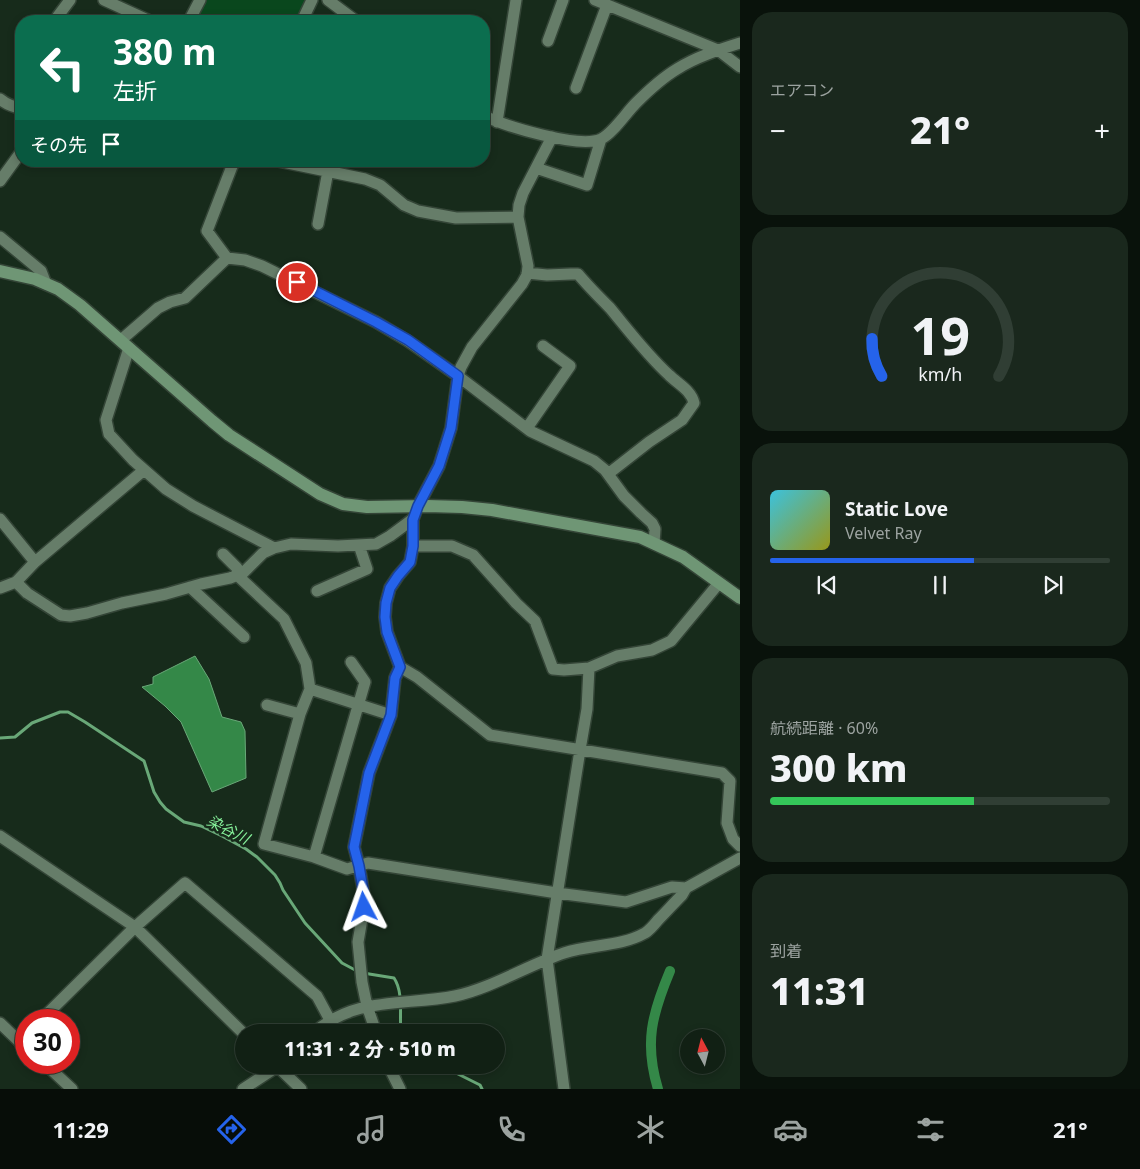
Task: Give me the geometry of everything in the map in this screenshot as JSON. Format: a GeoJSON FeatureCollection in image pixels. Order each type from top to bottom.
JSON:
{"type":"FeatureCollection","features":[{"type":"Feature","properties":{"kind":"street"},"geometry":{"type":"LineString","coordinates":[[59,15],[67,0]]}},
{"type":"Feature","properties":{"kind":"street"},"geometry":{"type":"LineString","coordinates":[[104,0],[137,15]]}},
{"type":"Feature","properties":{"kind":"street"},"geometry":{"type":"LineString","coordinates":[[192,15],[200,0]]}},
{"type":"Feature","properties":{"kind":"street"},"geometry":{"type":"LineString","coordinates":[[305,15],[312,0]]}},
{"type":"Feature","properties":{"kind":"street"},"geometry":{"type":"LineString","coordinates":[[328,0],[348,15]]}},
{"type":"Feature","properties":{"kind":"street"},"geometry":{"type":"LineString","coordinates":[[497,122],[516,0]]}},
{"type":"Feature","properties":{"kind":"street"},"geometry":{"type":"LineString","coordinates":[[548,40],[563,0]]}},
{"type":"Feature","properties":{"kind":"street"},"geometry":{"type":"LineString","coordinates":[[596,0],[718,50],[740,67]]}},
{"type":"Feature","properties":{"kind":"street"},"geometry":{"type":"LineString","coordinates":[[576,88],[608,5]]}},
{"type":"Feature","properties":{"kind":"street"},"geometry":{"type":"LineString","coordinates":[[490,119],[561,140],[587,141],[601,139],[660,81],[677,69],[702,56],[740,43]]}},
{"type":"Feature","properties":{"kind":"street"},"geometry":{"type":"LineString","coordinates":[[0,99],[15,107]]}},
{"type":"Feature","properties":{"kind":"street"},"geometry":{"type":"LineString","coordinates":[[552,137],[520,199],[518,217],[528,266],[527,275],[472,348],[461,367],[458,376],[451,428],[439,466],[418,506],[413,520],[413,546],[410,562],[390,588],[385,617],[387,632],[400,667],[417,677],[490,735],[722,773],[730,781],[727,823],[733,839],[740,846]]}},
{"type":"Feature","properties":{"kind":"street"},"geometry":{"type":"LineString","coordinates":[[536,168],[587,185],[601,139]]}},
{"type":"Feature","properties":{"kind":"street"},"geometry":{"type":"LineString","coordinates":[[0,181],[15,160]]}},
{"type":"Feature","properties":{"kind":"street"},"geometry":{"type":"LineString","coordinates":[[232,167],[207,231],[228,258],[245,260],[262,266],[376,322],[408,340],[526,428],[550,442],[594,461],[605,470],[624,496],[652,523],[655,529],[654,544]]}},
{"type":"Feature","properties":{"kind":"street"},"geometry":{"type":"LineString","coordinates":[[305,167],[365,179],[380,185],[404,205],[418,211],[456,218],[518,217]]}},
{"type":"Feature","properties":{"kind":"street"},"geometry":{"type":"LineString","coordinates":[[318,224],[328,172]]}},
{"type":"Feature","properties":{"kind":"street"},"geometry":{"type":"LineString","coordinates":[[0,237],[41,271],[46,284]]}},
{"type":"Feature","properties":{"kind":"street"},"geometry":{"type":"LineString","coordinates":[[228,258],[185,298],[158,308],[125,344],[106,420],[110,434],[133,460],[166,488],[193,506],[274,548]]}},
{"type":"Feature","properties":{"kind":"street"},"geometry":{"type":"LineString","coordinates":[[0,271],[35,279],[58,289],[80,305],[195,407],[224,430],[320,494],[343,504],[367,507],[462,507],[492,510],[640,537],[683,557],[740,598]]}},
{"type":"Feature","properties":{"kind":"street"},"geometry":{"type":"LineString","coordinates":[[527,272],[547,275],[578,274],[656,364],[684,388],[693,399],[694,403],[682,420],[649,442],[608,474]]}},
{"type":"Feature","properties":{"kind":"street"},"geometry":{"type":"LineString","coordinates":[[526,428],[570,366],[543,346]]}},
{"type":"Feature","properties":{"kind":"street"},"geometry":{"type":"LineString","coordinates":[[0,588],[16,582],[35,562],[144,470]]}},
{"type":"Feature","properties":{"kind":"street"},"geometry":{"type":"LineString","coordinates":[[0,519],[35,562]]}},
{"type":"Feature","properties":{"kind":"street"},"geometry":{"type":"LineString","coordinates":[[16,582],[27,593],[61,615],[70,616],[166,594],[237,575],[243,573],[262,554],[274,548],[291,544],[338,546],[376,544],[413,520]]}},
{"type":"Feature","properties":{"kind":"street"},"geometry":{"type":"LineString","coordinates":[[317,591],[367,569],[360,545]]}},
{"type":"Feature","properties":{"kind":"street"},"geometry":{"type":"LineString","coordinates":[[413,546],[452,546],[473,555],[516,603],[535,621],[553,669],[588,668],[617,656],[652,650],[671,641],[719,583]]}},
{"type":"Feature","properties":{"kind":"street"},"geometry":{"type":"LineString","coordinates":[[223,554],[237,568],[237,575],[284,619],[306,662],[310,690],[300,714],[264,844],[347,869],[368,863],[626,902],[672,887],[686,888]]}},
{"type":"Feature","properties":{"kind":"street"},"geometry":{"type":"LineString","coordinates":[[190,587],[244,637]]}},
{"type":"Feature","properties":{"kind":"street"},"geometry":{"type":"LineString","coordinates":[[314,858],[365,682],[351,662]]}},
{"type":"Feature","properties":{"kind":"street"},"geometry":{"type":"LineString","coordinates":[[373,1024],[362,982],[358,942],[364,907],[364,895],[354,847],[369,773],[391,715],[395,678],[400,667]]}},
{"type":"Feature","properties":{"kind":"street"},"geometry":{"type":"LineString","coordinates":[[564,1089],[547,959],[587,709],[588,668]]}},
{"type":"Feature","properties":{"kind":"street"},"geometry":{"type":"LineString","coordinates":[[310,690],[391,715]]}},
{"type":"Feature","properties":{"kind":"street"},"geometry":{"type":"LineString","coordinates":[[267,705],[300,714]]}},
{"type":"Feature","properties":{"kind":"street"},"geometry":{"type":"LineString","coordinates":[[0,836],[135,927],[235,1025]]}},
{"type":"Feature","properties":{"kind":"street"},"geometry":{"type":"LineString","coordinates":[[325,1024],[350,1011],[367,1006],[454,996],[474,991],[547,959],[578,949],[620,943],[634,938],[647,932],[682,895],[686,888],[740,858]]}},
{"type":"Feature","properties":{"kind":"street"},"geometry":{"type":"LineString","coordinates":[[52,1009],[135,927],[185,883],[316,996],[330,1020]]}},
{"type":"Feature","properties":{"kind":"street"},"geometry":{"type":"LineString","coordinates":[[0,1022],[15,1034]]}},
{"type":"Feature","properties":{"kind":"street"},"geometry":{"type":"LineString","coordinates":[[56,1074],[72,1089]]}},
{"type":"Feature","properties":{"kind":"street"},"geometry":{"type":"LineString","coordinates":[[243,1089],[266,1074]]}},
{"type":"Feature","properties":{"kind":"street"},"geometry":{"type":"LineString","coordinates":[[286,1074],[301,1089]]}},
{"type":"Feature","properties":{"kind":"street"},"geometry":{"type":"LineString","coordinates":[[392,1074],[400,1089]]}},
{"type":"Feature","properties":{"kind":"shaded area"},"geometry":{"type":"Polygon","coordinates":[[[204,0],[308,0],[301,15],[196,15],[204,0]]]}},
{"type":"Feature","properties":{"kind":"shaded area"},"geometry":{"type":"Polygon","coordinates":[[[195,656],[209,679],[222,717],[241,722],[245,731],[246,778],[212,792],[181,722],[142,687],[153,684],[153,677],[195,656]]]}},
{"type":"Feature","properties":{"kind":"waterway","name":"染谷川"},"geometry":{"type":"LineString","coordinates":[[0,738],[15,737],[32,723],[60,712],[68,712],[85,722],[144,761],[154,792],[166,809],[184,822],[201,826],[222,836],[257,857],[275,875],[305,923],[342,963],[357,971]]}},
{"type":"Feature","properties":{"kind":"waterway"},"geometry":{"type":"LineString","coordinates":[[658,1089],[651,1057],[652,1029],[659,1001],[670,971]]}},
{"type":"Feature","properties":{"kind":"waterway","name":"染谷川"},"geometry":{"type":"LineString","coordinates":[[363,973],[394,978],[400,997],[401,1024]]}},
{"type":"Feature","properties":{"kind":"waterway","name":"染谷川"},"geometry":{"type":"LineString","coordinates":[[458,1074],[480,1085],[482,1089]]}},
{"type":"Feature","properties":{"kind":"route"},"geometry":{"type":"LineString","coordinates":[[297,282],[408,340],[458,376],[451,428],[439,466],[418,506],[413,520],[413,546],[410,562],[390,588],[386,603],[387,632],[400,667],[395,678],[391,715],[369,773],[354,847],[364,895],[364,907]]}}]}
